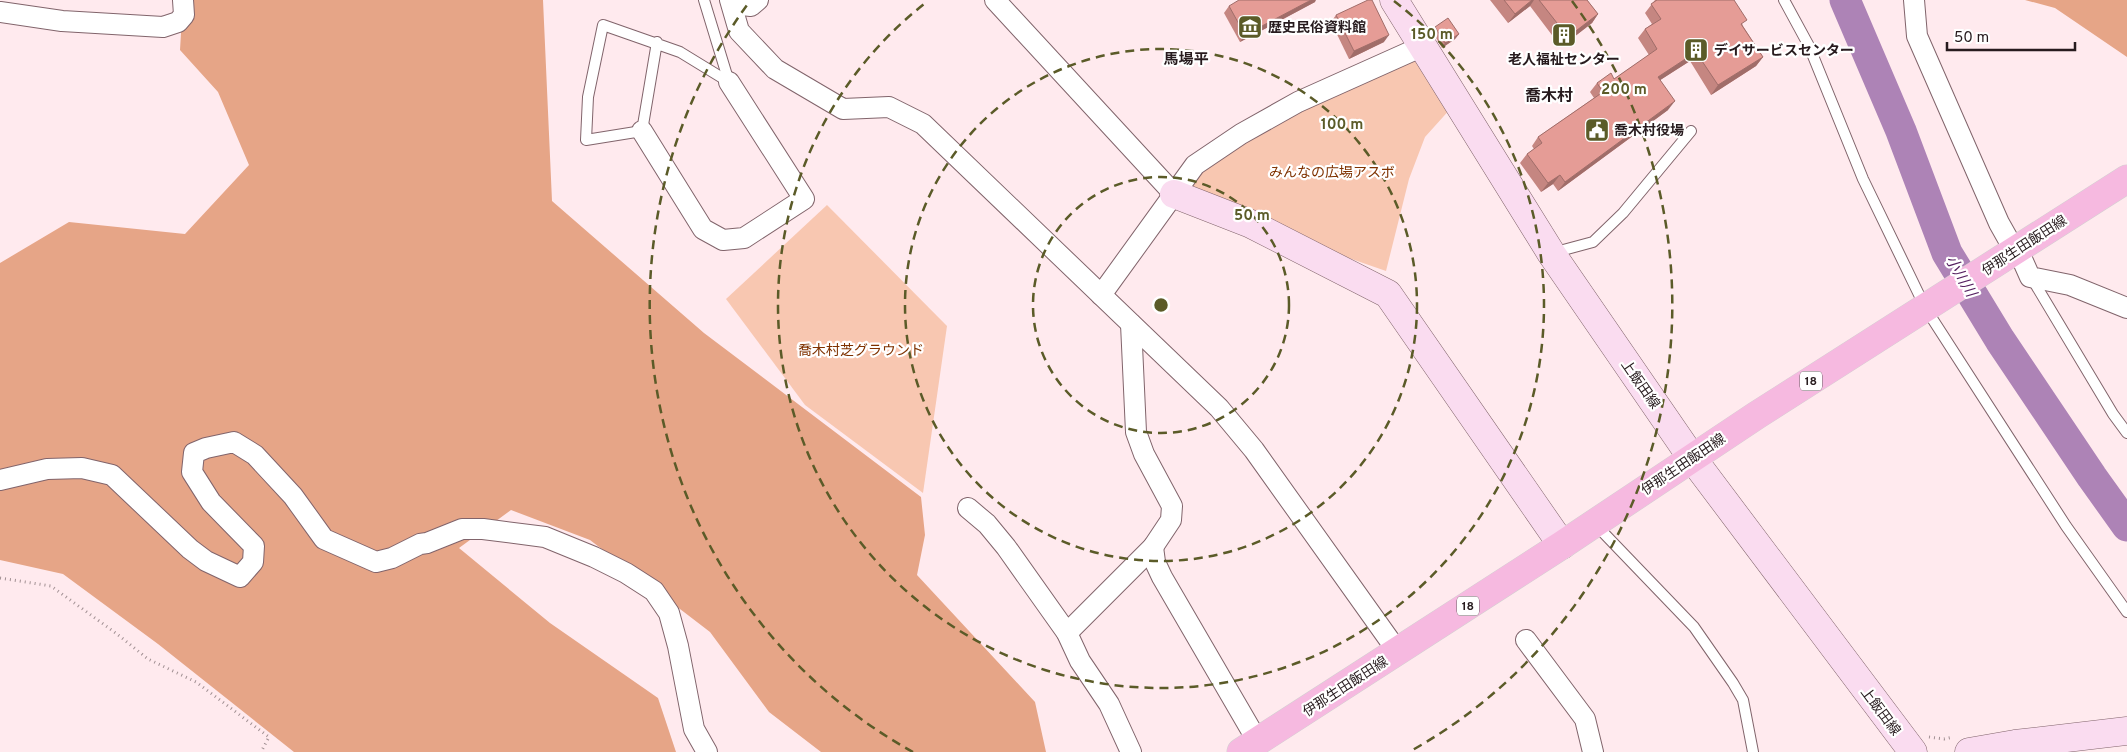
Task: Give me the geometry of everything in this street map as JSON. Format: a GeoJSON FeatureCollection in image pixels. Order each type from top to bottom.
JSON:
{"type":"FeatureCollection","features":[{"type":"Feature","properties":{"kind":"main road","name":"上飯田線"},"geometry":{"type":"LineString","coordinates":[[1394,0],[1551,253],[1692,458],[1918,744]]}},
{"type":"Feature","properties":{"kind":"main road","name":"伊那生田飯田線"},"geometry":{"type":"LineString","coordinates":[[1250,747],[1562,545],[1757,415],[1928,307],[2012,248],[2127,180]]}},
{"type":"Feature","properties":{"kind":"main road"},"geometry":{"type":"LineString","coordinates":[[1174,194],[1251,224],[1388,294],[1562,545]]}},
{"type":"Feature","properties":{"kind":"main road"},"geometry":{"type":"LineString","coordinates":[[1969,752],[2015,744],[2127,731]]}},
{"type":"Feature","properties":{"kind":"street"},"geometry":{"type":"LineString","coordinates":[[0,12],[62,20],[163,27],[178,22],[184,14],[183,0]]}},
{"type":"Feature","properties":{"kind":"street"},"geometry":{"type":"LineString","coordinates":[[758,0],[751,6],[731,2],[739,31],[775,69],[843,109],[889,107],[923,124],[1220,408],[1254,450],[1398,652]]}},
{"type":"Feature","properties":{"kind":"street"},"geometry":{"type":"LineString","coordinates":[[995,0],[1174,194]]}},
{"type":"Feature","properties":{"kind":"street"},"geometry":{"type":"LineString","coordinates":[[1914,0],[1917,36],[1999,223],[2030,276],[2070,285],[2127,308]]}},
{"type":"Feature","properties":{"kind":"street"},"geometry":{"type":"LineString","coordinates":[[1101,295],[1195,165],[1241,134],[1298,102],[1424,46]]}},
{"type":"Feature","properties":{"kind":"street"},"geometry":{"type":"LineString","coordinates":[[642,131],[703,229],[722,240],[744,238],[804,199],[729,82]]}},
{"type":"Feature","properties":{"kind":"street"},"geometry":{"type":"LineString","coordinates":[[1067,633],[1153,547],[1171,520],[1172,506],[1144,454],[1136,432],[1131,324]]}},
{"type":"Feature","properties":{"kind":"street"},"geometry":{"type":"LineString","coordinates":[[0,480],[47,469],[82,468],[112,475],[190,549],[206,561],[240,577],[253,562],[254,546],[211,502],[192,472],[194,453],[206,448],[234,442],[255,455],[293,496],[324,539],[376,562],[392,558],[420,544],[462,529],[483,529],[545,537],[594,557],[626,573],[654,591],[668,613],[678,646],[694,729],[707,752]]}},
{"type":"Feature","properties":{"kind":"street"},"geometry":{"type":"LineString","coordinates":[[968,508],[987,524],[1006,547],[1067,633],[1080,661],[1110,704],[1131,752]]}},
{"type":"Feature","properties":{"kind":"street"},"geometry":{"type":"LineString","coordinates":[[1153,547],[1155,562],[1162,577],[1250,747]]}},
{"type":"Feature","properties":{"kind":"street"},"geometry":{"type":"LineString","coordinates":[[1526,640],[1585,720],[1593,752]]}},
{"type":"Feature","properties":{"kind":"lane"},"geometry":{"type":"LineString","coordinates":[[704,0],[729,82]]}},
{"type":"Feature","properties":{"kind":"lane"},"geometry":{"type":"LineString","coordinates":[[1784,0],[1809,46],[1863,179],[1928,307],[2066,526],[2127,612]]}},
{"type":"Feature","properties":{"kind":"lane"},"geometry":{"type":"LineString","coordinates":[[657,42],[642,131],[586,140],[588,97],[603,25],[657,42],[680,52],[729,82]]}},
{"type":"Feature","properties":{"kind":"lane"},"geometry":{"type":"LineString","coordinates":[[1551,253],[1593,242],[1624,212],[1691,131]]}},
{"type":"Feature","properties":{"kind":"lane"},"geometry":{"type":"LineString","coordinates":[[2030,276],[2113,414],[2127,433]]}},
{"type":"Feature","properties":{"kind":"lane"},"geometry":{"type":"LineString","coordinates":[[1594,524],[1694,627],[1743,700],[1753,752]]}},
{"type":"Feature","properties":{"kind":"path"},"geometry":{"type":"LineString","coordinates":[[0,578],[51,586],[148,659],[196,682],[269,737],[261,752]]}},
{"type":"Feature","properties":{"kind":"path"},"geometry":{"type":"LineString","coordinates":[[1918,744],[1944,739]]}},
{"type":"Feature","properties":{"kind":"green space","name":"みんなの広場アスボ"},"geometry":{"type":"Polygon","coordinates":[[[1423,46],[1452,107],[1425,137],[1409,179],[1386,271],[1251,224],[1179,193],[1198,164],[1423,46]]]}},
{"type":"Feature","properties":{"kind":"green space","name":"喬木村芝グラウンド"},"geometry":{"type":"Polygon","coordinates":[[[827,205],[947,326],[923,493],[805,405],[726,299],[827,205]]]}},
{"type":"Feature","properties":{"kind":"shaded area"},"geometry":{"type":"Polygon","coordinates":[[[183,0],[543,0],[552,201],[704,333],[921,497],[925,535],[917,575],[1035,702],[1046,752],[821,752],[769,712],[710,632],[590,540],[511,510],[459,548],[550,623],[658,698],[676,752],[294,752],[158,644],[63,574],[0,560],[0,263],[69,222],[185,234],[249,165],[218,92],[180,50],[183,0]]]}},
{"type":"Feature","properties":{"kind":"shaded area"},"geometry":{"type":"Polygon","coordinates":[[[2025,0],[2127,0],[2127,57],[2055,8],[2025,0]]]}},
{"type":"Feature","properties":{"kind":"building","name":"歴史民俗資料館"},"geometry":{"type":"Polygon","coordinates":[[[1239,0],[1311,0],[1245,35],[1229,6],[1239,0]]]}},
{"type":"Feature","properties":{"kind":"building"},"geometry":{"type":"Polygon","coordinates":[[[1368,0],[1372,0],[1389,35],[1354,51],[1336,15],[1368,0]]]}},
{"type":"Feature","properties":{"kind":"building"},"geometry":{"type":"Polygon","coordinates":[[[1504,0],[1532,0],[1515,14],[1504,0]]]}},
{"type":"Feature","properties":{"kind":"building"},"geometry":{"type":"Polygon","coordinates":[[[1539,0],[1587,0],[1598,14],[1568,37],[1539,0]]]}},
{"type":"Feature","properties":{"kind":"building"},"geometry":{"type":"Polygon","coordinates":[[[1657,0],[1734,0],[1747,20],[1741,24],[1763,57],[1718,85],[1696,52],[1658,77],[1675,101],[1565,182],[1560,175],[1548,183],[1527,154],[1542,143],[1538,137],[1603,92],[1597,83],[1611,73],[1614,79],[1657,49],[1645,29],[1661,19],[1651,4],[1657,0]]]}},
{"type":"Feature","properties":{"kind":"building"},"geometry":{"type":"Polygon","coordinates":[[[1448,18],[1459,34],[1445,43],[1435,27],[1448,18]]]}},
{"type":"Feature","properties":{"kind":"waterway","name":"小川川"},"geometry":{"type":"LineString","coordinates":[[1845,0],[1901,131],[1947,253],[2000,340],[2127,526]]}},
{"type":"Feature","properties":{"kind":"place","name":"歴史民俗資料館"},"geometry":{"type":"Point","coordinates":[1250,27]}},
{"type":"Feature","properties":{"kind":"place","name":"老人福祉センター"},"geometry":{"type":"Point","coordinates":[1564,35]}},
{"type":"Feature","properties":{"kind":"place","name":"デイサービスセンター"},"geometry":{"type":"Point","coordinates":[1696,50]}},
{"type":"Feature","properties":{"kind":"place","name":"喬木村役場"},"geometry":{"type":"Point","coordinates":[1597,130]}},
{"type":"Feature","properties":{"kind":"district","name":"馬場平"},"geometry":{"type":"Point","coordinates":[1186,59]}},
{"type":"Feature","properties":{"kind":"district","name":"喬木村"},"geometry":{"type":"Point","coordinates":[1549,95]}}]}
